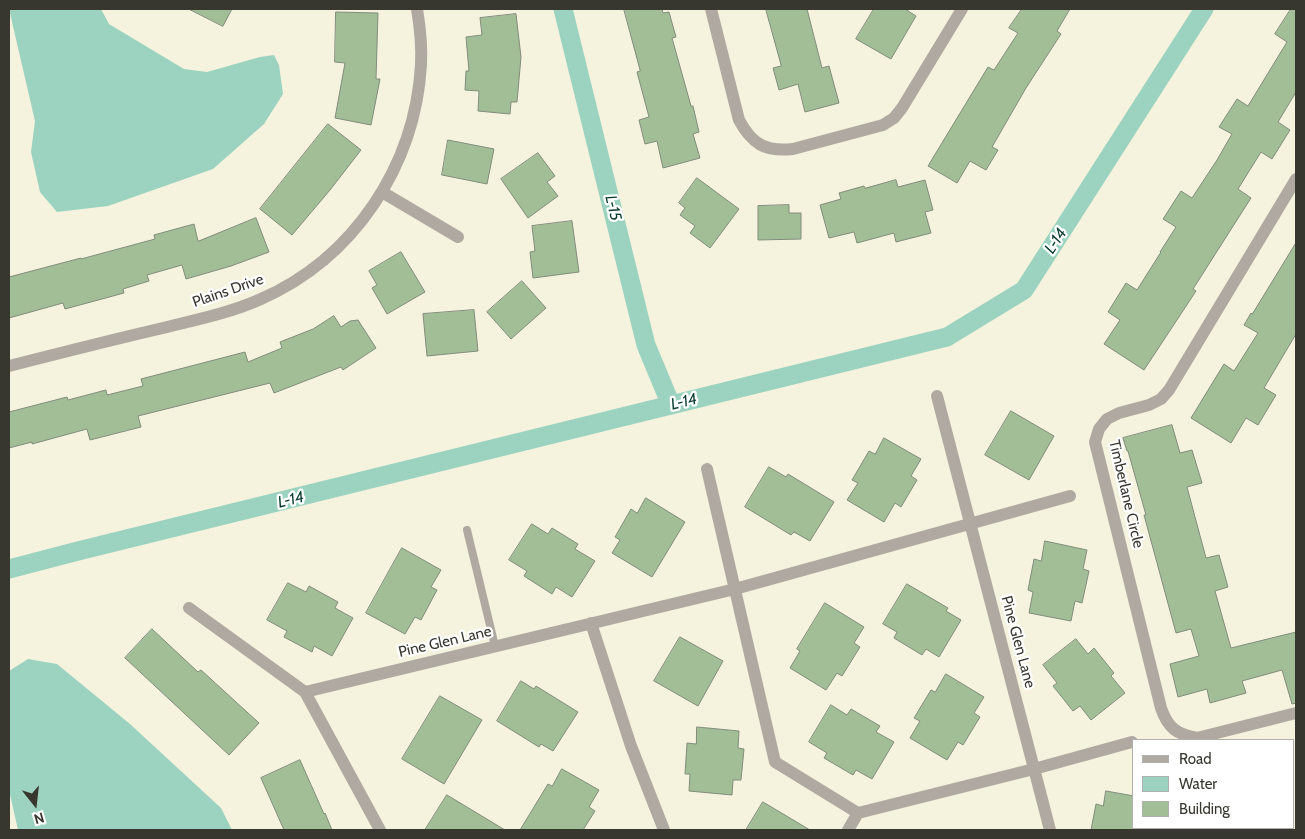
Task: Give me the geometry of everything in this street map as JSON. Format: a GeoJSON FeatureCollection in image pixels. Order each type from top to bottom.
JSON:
{"type":"FeatureCollection","features":[{"type":"Feature","properties":{"kind":"street","name":"Plains Drive"},"geometry":{"type":"LineString","coordinates":[[9,366],[224,312],[260,300],[314,268],[342,243],[367,214],[392,173],[407,138],[416,102],[421,64],[420,26],[417,9]]}},
{"type":"Feature","properties":{"kind":"street"},"geometry":{"type":"LineString","coordinates":[[711,9],[739,120],[745,132],[755,142],[767,148],[780,150],[793,149],[883,126],[894,118],[962,9]]}},
{"type":"Feature","properties":{"kind":"street","name":"Timberlane Circle"},"geometry":{"type":"LineString","coordinates":[[1296,179],[1169,390],[1161,400],[1119,413],[1107,419],[1098,429],[1095,442],[1165,720],[1174,730],[1197,738],[1296,713]]}},
{"type":"Feature","properties":{"kind":"street"},"geometry":{"type":"LineString","coordinates":[[382,192],[458,238]]}},
{"type":"Feature","properties":{"kind":"street","name":"Pine Glen Lane"},"geometry":{"type":"LineString","coordinates":[[937,396],[1050,830]]}},
{"type":"Feature","properties":{"kind":"street"},"geometry":{"type":"LineString","coordinates":[[707,469],[775,762],[858,813]]}},
{"type":"Feature","properties":{"kind":"street","name":"Pine Glen Lane"},"geometry":{"type":"LineString","coordinates":[[305,692],[735,589],[1070,496]]}},
{"type":"Feature","properties":{"kind":"street"},"geometry":{"type":"LineString","coordinates":[[190,608],[305,692],[380,830]]}},
{"type":"Feature","properties":{"kind":"street"},"geometry":{"type":"LineString","coordinates":[[591,623],[631,746],[664,830]]}},
{"type":"Feature","properties":{"kind":"street"},"geometry":{"type":"LineString","coordinates":[[848,830],[858,813],[1034,769],[1132,742]]}},
{"type":"Feature","properties":{"kind":"lane"},"geometry":{"type":"LineString","coordinates":[[467,530],[495,646]]}},
{"type":"Feature","properties":{"kind":"water"},"geometry":{"type":"Polygon","coordinates":[[[9,9],[101,9],[109,24],[184,69],[207,72],[260,57],[274,55],[279,65],[283,94],[264,124],[213,169],[108,206],[57,212],[40,192],[31,152],[35,121],[9,9]]]}},
{"type":"Feature","properties":{"kind":"water"},"geometry":{"type":"Polygon","coordinates":[[[28,659],[57,664],[130,724],[221,808],[232,830],[18,830],[9,790],[9,671],[28,659]]]}},
{"type":"Feature","properties":{"kind":"building"},"geometry":{"type":"Polygon","coordinates":[[[189,9],[232,9],[223,26],[189,9]]]}},
{"type":"Feature","properties":{"kind":"building"},"geometry":{"type":"Polygon","coordinates":[[[624,9],[662,9],[663,13],[669,12],[676,37],[672,38],[699,132],[693,134],[700,158],[663,168],[657,141],[645,144],[639,120],[649,117],[637,72],[640,71],[624,9]]]}},
{"type":"Feature","properties":{"kind":"building"},"geometry":{"type":"Polygon","coordinates":[[[766,9],[807,9],[822,68],[829,66],[839,103],[805,112],[798,84],[779,90],[773,68],[781,66],[766,9]]]}},
{"type":"Feature","properties":{"kind":"building"},"geometry":{"type":"Polygon","coordinates":[[[874,9],[905,9],[916,16],[891,59],[856,39],[874,9]]]}},
{"type":"Feature","properties":{"kind":"building"},"geometry":{"type":"Polygon","coordinates":[[[1022,9],[1070,9],[1057,31],[1061,34],[1026,88],[992,147],[998,150],[986,170],[970,161],[957,183],[928,166],[988,67],[994,70],[1018,33],[1009,28],[1022,9]]]}},
{"type":"Feature","properties":{"kind":"building"},"geometry":{"type":"Polygon","coordinates":[[[1291,9],[1296,9],[1296,92],[1278,122],[1290,130],[1272,159],[1261,152],[1238,189],[1251,198],[1193,289],[1196,291],[1144,370],[1104,344],[1120,320],[1108,312],[1126,283],[1137,290],[1161,252],[1176,227],[1163,219],[1181,191],[1192,198],[1217,160],[1232,134],[1219,127],[1237,99],[1248,106],[1287,42],[1275,34],[1291,9]]]}},
{"type":"Feature","properties":{"kind":"building"},"geometry":{"type":"Polygon","coordinates":[[[336,12],[378,13],[376,79],[380,79],[371,125],[335,118],[345,63],[335,62],[336,12]]]}},
{"type":"Feature","properties":{"kind":"building"},"geometry":{"type":"Polygon","coordinates":[[[516,14],[521,57],[517,102],[511,102],[510,114],[478,111],[479,91],[465,90],[466,71],[469,71],[466,37],[482,35],[480,18],[516,14]]]}},
{"type":"Feature","properties":{"kind":"building"},"geometry":{"type":"Polygon","coordinates":[[[328,124],[361,150],[292,235],[260,209],[328,124]]]}},
{"type":"Feature","properties":{"kind":"building"},"geometry":{"type":"Polygon","coordinates":[[[448,140],[494,149],[487,184],[442,175],[448,140]]]}},
{"type":"Feature","properties":{"kind":"building"},"geometry":{"type":"Polygon","coordinates":[[[538,153],[555,176],[547,182],[558,196],[528,218],[501,179],[538,153]]]}},
{"type":"Feature","properties":{"kind":"building"},"geometry":{"type":"Polygon","coordinates":[[[697,178],[739,209],[710,248],[690,233],[695,226],[680,215],[685,208],[679,203],[697,178]]]}},
{"type":"Feature","properties":{"kind":"building"},"geometry":{"type":"Polygon","coordinates":[[[896,180],[898,187],[925,180],[933,210],[925,212],[931,233],[896,242],[894,233],[857,243],[854,232],[829,238],[820,205],[841,199],[839,193],[896,180]]]}},
{"type":"Feature","properties":{"kind":"building"},"geometry":{"type":"Polygon","coordinates":[[[789,205],[789,213],[801,213],[801,239],[758,240],[758,206],[789,205]]]}},
{"type":"Feature","properties":{"kind":"building"},"geometry":{"type":"Polygon","coordinates":[[[256,218],[269,252],[231,266],[186,279],[182,265],[147,275],[149,281],[123,289],[124,293],[65,309],[63,303],[9,318],[9,277],[155,239],[154,235],[194,224],[198,241],[256,218]]]}},
{"type":"Feature","properties":{"kind":"building"},"geometry":{"type":"Polygon","coordinates":[[[572,221],[579,272],[533,278],[530,252],[535,251],[532,226],[572,221]]]}},
{"type":"Feature","properties":{"kind":"building"},"geometry":{"type":"Polygon","coordinates":[[[1296,243],[1296,334],[1264,388],[1276,395],[1258,425],[1246,418],[1231,443],[1191,418],[1224,364],[1234,371],[1258,333],[1244,325],[1296,243]]]}},
{"type":"Feature","properties":{"kind":"building"},"geometry":{"type":"Polygon","coordinates":[[[401,252],[425,292],[387,314],[372,288],[377,285],[369,271],[401,252]]]}},
{"type":"Feature","properties":{"kind":"building"},"geometry":{"type":"Polygon","coordinates":[[[522,281],[546,308],[511,339],[487,312],[522,281]]]}},
{"type":"Feature","properties":{"kind":"building"},"geometry":{"type":"Polygon","coordinates":[[[474,310],[478,351],[427,356],[423,314],[474,310]]]}},
{"type":"Feature","properties":{"kind":"building"},"geometry":{"type":"Polygon","coordinates":[[[334,316],[341,327],[350,321],[358,320],[376,348],[343,370],[341,367],[274,393],[270,383],[138,416],[141,427],[90,440],[87,429],[32,444],[32,442],[9,448],[9,412],[67,397],[68,400],[106,390],[107,395],[143,386],[141,379],[245,352],[248,362],[282,348],[280,342],[313,329],[334,316]]]}},
{"type":"Feature","properties":{"kind":"building"},"geometry":{"type":"Polygon","coordinates":[[[1011,411],[1054,436],[1029,480],[985,455],[1011,411]]]}},
{"type":"Feature","properties":{"kind":"building"},"geometry":{"type":"Polygon","coordinates":[[[1172,425],[1180,453],[1192,450],[1202,483],[1187,487],[1206,558],[1219,555],[1228,587],[1215,591],[1231,648],[1296,632],[1296,703],[1292,704],[1282,670],[1242,681],[1246,693],[1210,703],[1207,689],[1178,697],[1170,664],[1199,656],[1191,629],[1176,633],[1144,515],[1146,515],[1123,438],[1172,425]]]}},
{"type":"Feature","properties":{"kind":"building"},"geometry":{"type":"Polygon","coordinates":[[[884,438],[921,459],[911,476],[917,480],[901,507],[895,503],[884,522],[847,500],[858,483],[852,480],[869,451],[875,454],[884,438]]]}},
{"type":"Feature","properties":{"kind":"building"},"geometry":{"type":"Polygon","coordinates":[[[769,467],[786,477],[788,474],[834,502],[810,541],[794,532],[791,535],[745,507],[769,467]]]}},
{"type":"Feature","properties":{"kind":"building"},"geometry":{"type":"Polygon","coordinates":[[[646,498],[685,522],[652,577],[612,553],[620,540],[615,537],[631,509],[637,513],[646,498]]]}},
{"type":"Feature","properties":{"kind":"building"},"geometry":{"type":"Polygon","coordinates":[[[532,524],[548,534],[552,528],[578,544],[575,549],[595,561],[572,597],[556,587],[552,594],[524,576],[527,571],[509,560],[532,524]]]}},
{"type":"Feature","properties":{"kind":"building"},"geometry":{"type":"Polygon","coordinates":[[[1045,541],[1087,550],[1083,569],[1089,571],[1082,603],[1075,601],[1071,621],[1029,613],[1033,592],[1028,590],[1034,559],[1041,561],[1045,541]]]}},
{"type":"Feature","properties":{"kind":"building"},"geometry":{"type":"Polygon","coordinates":[[[402,548],[441,570],[431,587],[437,590],[421,620],[415,617],[405,634],[366,613],[402,548]]]}},
{"type":"Feature","properties":{"kind":"building"},"geometry":{"type":"Polygon","coordinates":[[[288,583],[306,592],[309,586],[338,602],[335,608],[353,618],[332,656],[314,646],[312,652],[284,637],[287,631],[267,620],[288,583]]]}},
{"type":"Feature","properties":{"kind":"building"},"geometry":{"type":"Polygon","coordinates":[[[907,584],[948,608],[946,611],[961,620],[939,657],[926,649],[922,655],[894,638],[897,632],[883,624],[907,584]]]}},
{"type":"Feature","properties":{"kind":"building"},"geometry":{"type":"Polygon","coordinates":[[[825,603],[864,627],[854,643],[860,647],[842,676],[837,673],[826,690],[790,668],[800,651],[797,649],[825,603]]]}},
{"type":"Feature","properties":{"kind":"building"},"geometry":{"type":"Polygon","coordinates":[[[152,629],[198,672],[201,670],[259,723],[229,755],[125,658],[152,629]]]}},
{"type":"Feature","properties":{"kind":"building"},"geometry":{"type":"Polygon","coordinates":[[[680,637],[723,661],[698,706],[654,681],[680,637]]]}},
{"type":"Feature","properties":{"kind":"building"},"geometry":{"type":"Polygon","coordinates":[[[1076,639],[1088,654],[1094,648],[1114,673],[1111,676],[1125,693],[1091,720],[1080,706],[1073,711],[1053,686],[1057,683],[1043,665],[1076,639]]]}},
{"type":"Feature","properties":{"kind":"building"},"geometry":{"type":"Polygon","coordinates":[[[946,674],[984,697],[974,713],[980,717],[963,745],[958,742],[947,760],[910,738],[920,721],[914,718],[931,690],[935,692],[946,674]]]}},
{"type":"Feature","properties":{"kind":"building"},"geometry":{"type":"Polygon","coordinates":[[[521,681],[534,689],[536,686],[578,712],[553,751],[541,744],[539,747],[497,721],[521,681]]]}},
{"type":"Feature","properties":{"kind":"building"},"geometry":{"type":"Polygon","coordinates":[[[440,696],[482,720],[444,784],[402,759],[440,696]]]}},
{"type":"Feature","properties":{"kind":"building"},"geometry":{"type":"Polygon","coordinates":[[[831,705],[847,715],[851,709],[880,726],[876,732],[894,742],[872,779],[856,770],[853,775],[824,758],[827,753],[809,742],[831,705]]]}},
{"type":"Feature","properties":{"kind":"building"},"geometry":{"type":"Polygon","coordinates":[[[697,727],[739,731],[738,748],[744,749],[741,780],[733,780],[732,795],[689,791],[690,774],[685,774],[687,743],[696,744],[697,727]]]}},
{"type":"Feature","properties":{"kind":"building"},"geometry":{"type":"Polygon","coordinates":[[[300,760],[332,830],[284,830],[261,778],[300,760]]]}},
{"type":"Feature","properties":{"kind":"building"},"geometry":{"type":"Polygon","coordinates":[[[562,769],[599,790],[589,807],[595,811],[583,830],[520,830],[548,784],[552,786],[562,769]]]}},
{"type":"Feature","properties":{"kind":"building"},"geometry":{"type":"Polygon","coordinates":[[[1106,791],[1132,796],[1132,829],[1134,830],[1091,830],[1096,804],[1103,806],[1106,791]]]}},
{"type":"Feature","properties":{"kind":"building"},"geometry":{"type":"Polygon","coordinates":[[[447,795],[505,830],[425,830],[447,795]]]}},
{"type":"Feature","properties":{"kind":"building"},"geometry":{"type":"Polygon","coordinates":[[[763,802],[810,830],[746,830],[763,802]]]}},
{"type":"Feature","properties":{"kind":"waterway","name":"L-15"},"geometry":{"type":"LineString","coordinates":[[563,9],[646,345],[671,405]]}},
{"type":"Feature","properties":{"kind":"waterway","name":"L-14"},"geometry":{"type":"LineString","coordinates":[[9,569],[947,337],[1024,290],[1204,9]]}}]}
